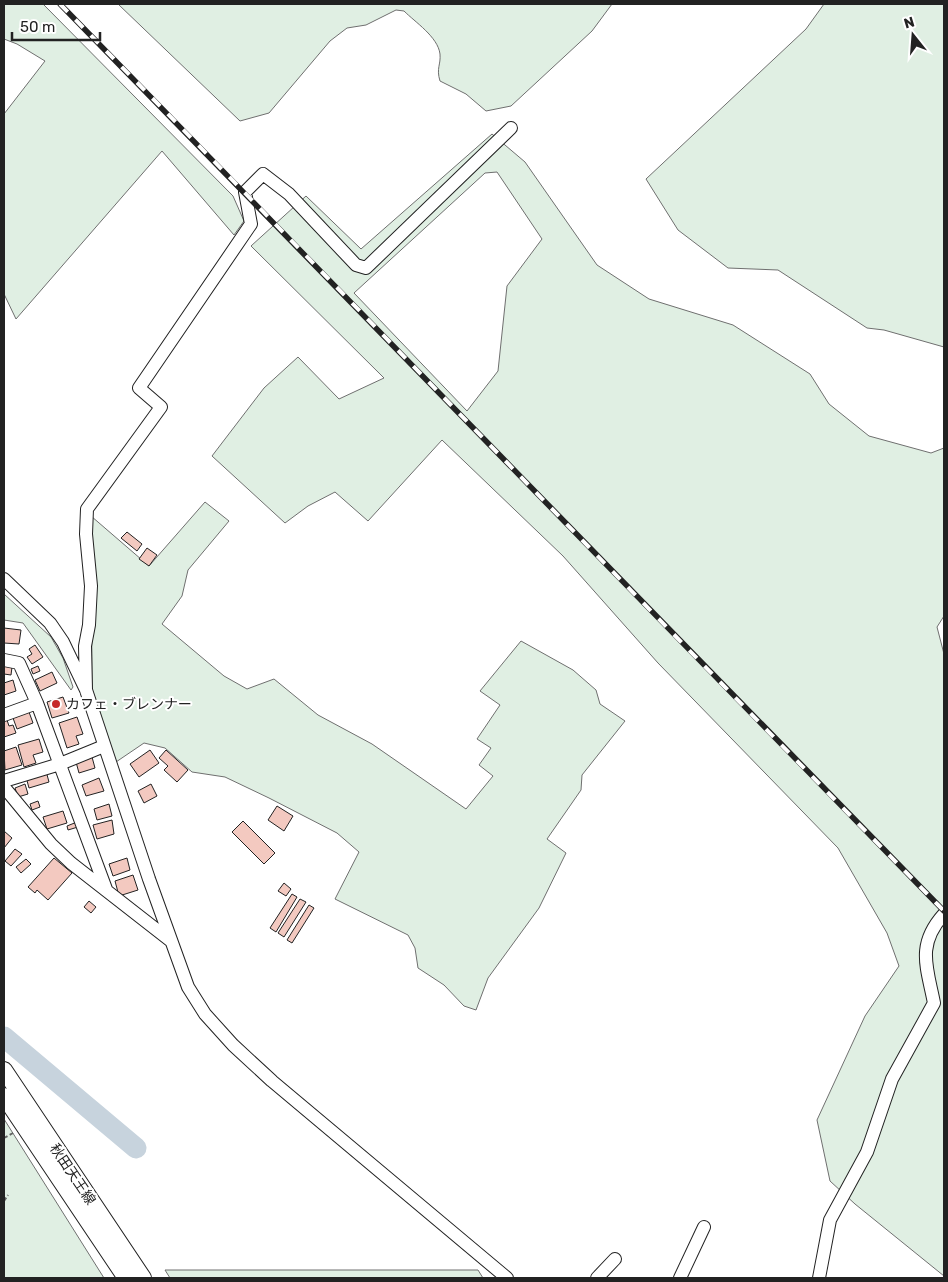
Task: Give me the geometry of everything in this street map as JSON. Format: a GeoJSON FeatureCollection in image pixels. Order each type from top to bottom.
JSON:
{"type":"FeatureCollection","features":[{"type":"Feature","properties":{"kind":"main road","name":"秋田天王線"},"geometry":{"type":"LineString","coordinates":[[4,1070],[143,1278]]}},
{"type":"Feature","properties":{"kind":"main road","name":"秋田天王線"},"geometry":{"type":"LineString","coordinates":[[4,1096],[126,1278]]}},
{"type":"Feature","properties":{"kind":"street"},"geometry":{"type":"LineString","coordinates":[[86,690],[84,646],[89,625],[91,586],[86,534],[87,509],[161,407],[139,388],[251,224],[245,192],[263,174],[288,194],[356,265],[366,268],[510,128]]}},
{"type":"Feature","properties":{"kind":"street"},"geometry":{"type":"LineString","coordinates":[[4,579],[50,623],[63,642],[86,690],[188,987],[204,1014],[233,1045],[280,1088],[507,1278]]}},
{"type":"Feature","properties":{"kind":"street"},"geometry":{"type":"LineString","coordinates":[[4,660],[19,663],[37,703],[106,889]]}},
{"type":"Feature","properties":{"kind":"street"},"geometry":{"type":"LineString","coordinates":[[4,715],[37,703]]}},
{"type":"Feature","properties":{"kind":"street"},"geometry":{"type":"LineString","coordinates":[[4,781],[60,764],[104,746]]}},
{"type":"Feature","properties":{"kind":"street"},"geometry":{"type":"LineString","coordinates":[[4,787],[51,844],[171,940]]}},
{"type":"Feature","properties":{"kind":"street"},"geometry":{"type":"LineString","coordinates":[[819,1278],[830,1220],[867,1152],[892,1079],[934,1003],[925,954],[932,928],[944,914]]}},
{"type":"Feature","properties":{"kind":"street"},"geometry":{"type":"LineString","coordinates":[[680,1278],[704,1227]]}},
{"type":"Feature","properties":{"kind":"street"},"geometry":{"type":"LineString","coordinates":[[597,1278],[616,1259]]}},
{"type":"Feature","properties":{"kind":"path"},"geometry":{"type":"LineString","coordinates":[[4,1138],[14,1132]]}},
{"type":"Feature","properties":{"kind":"path"},"geometry":{"type":"LineString","coordinates":[[4,1201],[8,1195]]}},
{"type":"Feature","properties":{"kind":"green space"},"geometry":{"type":"Polygon","coordinates":[[[4,4],[43,4],[233,196],[244,221],[234,235],[162,151],[16,319],[4,294],[4,114],[45,61],[17,44],[4,39],[4,4]]]}},
{"type":"Feature","properties":{"kind":"green space"},"geometry":{"type":"Polygon","coordinates":[[[118,4],[612,4],[592,31],[511,106],[486,111],[466,94],[440,81],[438,73],[440,54],[435,42],[404,11],[396,10],[366,25],[347,28],[330,41],[269,113],[240,121],[118,4]]]}},
{"type":"Feature","properties":{"kind":"green space"},"geometry":{"type":"Polygon","coordinates":[[[824,4],[944,4],[944,347],[884,330],[867,328],[778,270],[728,268],[678,230],[646,179],[806,29],[824,4]]]}},
{"type":"Feature","properties":{"kind":"green space"},"geometry":{"type":"Polygon","coordinates":[[[492,134],[525,162],[597,265],[649,299],[733,325],[810,374],[829,404],[869,436],[931,453],[944,448],[944,616],[937,627],[944,654],[944,1276],[855,1204],[830,1181],[817,1120],[865,1016],[899,966],[887,933],[838,848],[658,663],[563,556],[442,440],[368,521],[335,492],[308,506],[285,523],[212,456],[264,388],[298,357],[339,399],[384,378],[251,246],[306,196],[361,249],[492,134]],[[497,172],[485,173],[354,293],[467,411],[498,371],[507,286],[542,239],[497,172]]]}},
{"type":"Feature","properties":{"kind":"green space"},"geometry":{"type":"Polygon","coordinates":[[[205,502],[229,521],[188,570],[182,596],[162,624],[224,676],[247,689],[274,679],[318,715],[372,744],[466,809],[493,776],[479,765],[491,748],[477,739],[500,705],[480,691],[521,641],[573,670],[596,690],[600,704],[625,721],[582,775],[581,790],[547,839],[566,853],[539,908],[488,978],[476,1010],[464,1006],[444,985],[418,968],[415,948],[408,935],[335,899],[359,852],[337,833],[225,777],[192,772],[165,748],[144,743],[116,762],[92,691],[91,516],[149,566],[205,502]]]}},
{"type":"Feature","properties":{"kind":"green space"},"geometry":{"type":"Polygon","coordinates":[[[4,594],[51,637],[63,658],[73,687],[71,690],[23,623],[4,620],[4,594]]]}},
{"type":"Feature","properties":{"kind":"green space"},"geometry":{"type":"Polygon","coordinates":[[[4,1119],[104,1278],[4,1278],[4,1119]]]}},
{"type":"Feature","properties":{"kind":"green space"},"geometry":{"type":"Polygon","coordinates":[[[165,1270],[478,1270],[483,1278],[170,1278],[165,1270]]]}},
{"type":"Feature","properties":{"kind":"building"},"geometry":{"type":"Polygon","coordinates":[[[127,532],[142,544],[137,551],[121,538],[127,532]]]}},
{"type":"Feature","properties":{"kind":"building"},"geometry":{"type":"Polygon","coordinates":[[[147,548],[157,555],[149,566],[139,559],[147,548]]]}},
{"type":"Feature","properties":{"kind":"building"},"geometry":{"type":"Polygon","coordinates":[[[4,628],[21,630],[19,644],[4,643],[4,628]]]}},
{"type":"Feature","properties":{"kind":"building"},"geometry":{"type":"Polygon","coordinates":[[[35,645],[43,657],[32,664],[27,657],[32,654],[29,649],[35,645]]]}},
{"type":"Feature","properties":{"kind":"building"},"geometry":{"type":"Polygon","coordinates":[[[4,666],[12,667],[11,675],[4,674],[4,666]]]}},
{"type":"Feature","properties":{"kind":"building"},"geometry":{"type":"Polygon","coordinates":[[[38,666],[40,671],[33,674],[31,669],[38,666]]]}},
{"type":"Feature","properties":{"kind":"building"},"geometry":{"type":"Polygon","coordinates":[[[52,672],[57,683],[40,691],[35,680],[52,672]]]}},
{"type":"Feature","properties":{"kind":"building"},"geometry":{"type":"Polygon","coordinates":[[[13,680],[16,691],[4,695],[4,683],[13,680]]]}},
{"type":"Feature","properties":{"kind":"building"},"geometry":{"type":"Polygon","coordinates":[[[63,697],[69,713],[52,718],[47,702],[63,697]]]}},
{"type":"Feature","properties":{"kind":"building"},"geometry":{"type":"Polygon","coordinates":[[[29,712],[33,723],[17,729],[13,718],[29,712]]]}},
{"type":"Feature","properties":{"kind":"building"},"geometry":{"type":"Polygon","coordinates":[[[77,717],[83,734],[76,736],[79,744],[67,748],[59,723],[77,717]]]}},
{"type":"Feature","properties":{"kind":"building"},"geometry":{"type":"Polygon","coordinates":[[[7,720],[9,726],[13,725],[16,733],[4,737],[4,721],[7,720]]]}},
{"type":"Feature","properties":{"kind":"building"},"geometry":{"type":"Polygon","coordinates":[[[39,739],[43,752],[33,755],[36,763],[24,767],[18,745],[39,739]]]}},
{"type":"Feature","properties":{"kind":"building"},"geometry":{"type":"Polygon","coordinates":[[[16,747],[22,765],[5,770],[4,751],[16,747]]]}},
{"type":"Feature","properties":{"kind":"building"},"geometry":{"type":"Polygon","coordinates":[[[150,750],[159,763],[139,777],[130,764],[150,750]]]}},
{"type":"Feature","properties":{"kind":"building"},"geometry":{"type":"Polygon","coordinates":[[[166,750],[188,770],[177,782],[164,770],[168,766],[159,758],[166,750]]]}},
{"type":"Feature","properties":{"kind":"building"},"geometry":{"type":"Polygon","coordinates":[[[92,757],[95,768],[79,773],[76,762],[92,757]]]}},
{"type":"Feature","properties":{"kind":"building"},"geometry":{"type":"Polygon","coordinates":[[[46,771],[49,782],[29,788],[26,777],[46,771]]]}},
{"type":"Feature","properties":{"kind":"building"},"geometry":{"type":"Polygon","coordinates":[[[99,778],[104,791],[86,796],[82,785],[99,778]]]}},
{"type":"Feature","properties":{"kind":"building"},"geometry":{"type":"Polygon","coordinates":[[[25,784],[28,794],[18,797],[15,788],[25,784]]]}},
{"type":"Feature","properties":{"kind":"building"},"geometry":{"type":"Polygon","coordinates":[[[151,784],[157,796],[144,803],[138,791],[151,784]]]}},
{"type":"Feature","properties":{"kind":"building"},"geometry":{"type":"Polygon","coordinates":[[[38,801],[40,807],[32,810],[30,804],[38,801]]]}},
{"type":"Feature","properties":{"kind":"building"},"geometry":{"type":"Polygon","coordinates":[[[109,804],[112,816],[97,820],[94,809],[109,804]]]}},
{"type":"Feature","properties":{"kind":"building"},"geometry":{"type":"Polygon","coordinates":[[[277,806],[293,816],[284,831],[268,820],[277,806]]]}},
{"type":"Feature","properties":{"kind":"building"},"geometry":{"type":"Polygon","coordinates":[[[63,811],[67,823],[47,829],[43,817],[63,811]]]}},
{"type":"Feature","properties":{"kind":"building"},"geometry":{"type":"Polygon","coordinates":[[[112,820],[114,834],[97,839],[93,825],[112,820]]]}},
{"type":"Feature","properties":{"kind":"building"},"geometry":{"type":"Polygon","coordinates":[[[243,821],[275,853],[264,864],[232,832],[243,821]]]}},
{"type":"Feature","properties":{"kind":"building"},"geometry":{"type":"Polygon","coordinates":[[[77,822],[78,827],[68,830],[67,826],[77,822]]]}},
{"type":"Feature","properties":{"kind":"building"},"geometry":{"type":"Polygon","coordinates":[[[4,831],[12,838],[4,848],[4,831]]]}},
{"type":"Feature","properties":{"kind":"building"},"geometry":{"type":"Polygon","coordinates":[[[15,849],[22,854],[11,866],[5,861],[15,849]]]}},
{"type":"Feature","properties":{"kind":"building"},"geometry":{"type":"Polygon","coordinates":[[[54,858],[72,873],[48,900],[37,890],[35,893],[28,887],[54,858]]]}},
{"type":"Feature","properties":{"kind":"building"},"geometry":{"type":"Polygon","coordinates":[[[127,858],[130,870],[113,876],[109,864],[127,858]]]}},
{"type":"Feature","properties":{"kind":"building"},"geometry":{"type":"Polygon","coordinates":[[[26,859],[31,864],[21,873],[16,867],[26,859]]]}},
{"type":"Feature","properties":{"kind":"building"},"geometry":{"type":"Polygon","coordinates":[[[133,875],[138,890],[119,896],[115,881],[133,875]]]}},
{"type":"Feature","properties":{"kind":"building"},"geometry":{"type":"Polygon","coordinates":[[[284,883],[291,889],[286,896],[278,891],[284,883]]]}},
{"type":"Feature","properties":{"kind":"building"},"geometry":{"type":"Polygon","coordinates":[[[292,894],[297,897],[276,932],[270,928],[292,894]]]}},
{"type":"Feature","properties":{"kind":"building"},"geometry":{"type":"Polygon","coordinates":[[[300,899],[306,902],[284,937],[278,933],[300,899]]]}},
{"type":"Feature","properties":{"kind":"building"},"geometry":{"type":"Polygon","coordinates":[[[89,901],[96,907],[91,913],[84,907],[89,901]]]}},
{"type":"Feature","properties":{"kind":"building"},"geometry":{"type":"Polygon","coordinates":[[[309,905],[314,908],[292,943],[287,940],[309,905]]]}},
{"type":"Feature","properties":{"kind":"waterway"},"geometry":{"type":"LineString","coordinates":[[4,1037],[136,1148]]}},
{"type":"Feature","properties":{"kind":"railway"},"geometry":{"type":"LineString","coordinates":[[60,4],[944,911]]}},
{"type":"Feature","properties":{"kind":"place","name":"カフェ・ブレンナー"},"geometry":{"type":"Point","coordinates":[56,704]}}]}
